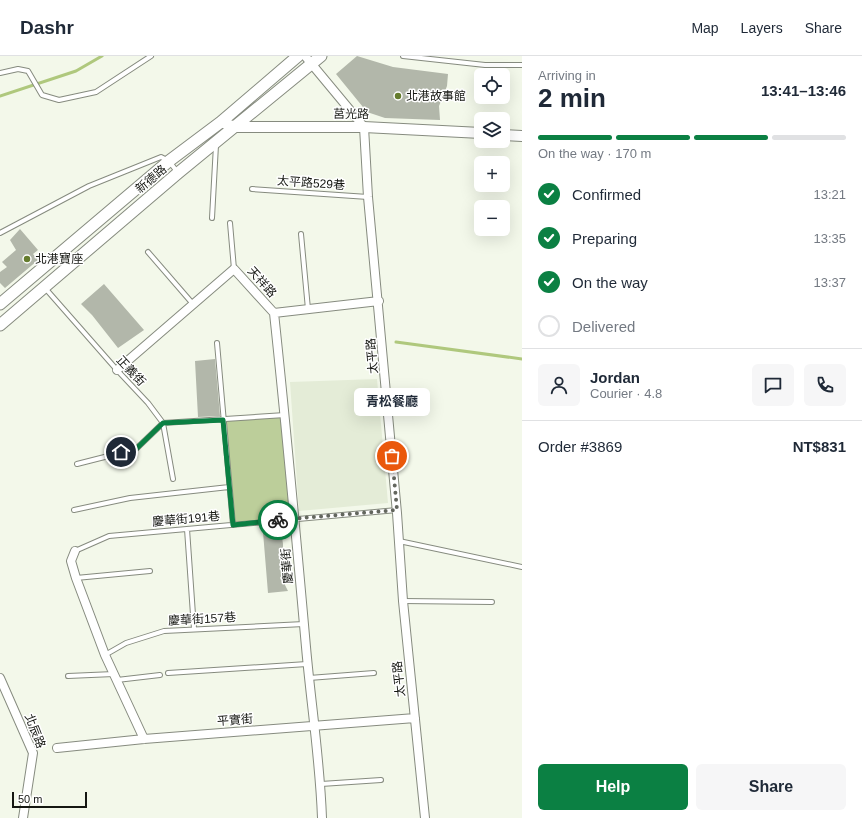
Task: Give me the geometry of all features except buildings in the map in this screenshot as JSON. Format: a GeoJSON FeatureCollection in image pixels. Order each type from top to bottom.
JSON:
{"type":"FeatureCollection","features":[{"type":"Feature","properties":{"kind":"main road","name":"新德路"},"geometry":{"type":"LineString","coordinates":[[0,304],[169,161],[221,122],[298,56]]}},
{"type":"Feature","properties":{"kind":"main road","name":"新德路"},"geometry":{"type":"LineString","coordinates":[[0,325],[178,173],[236,127],[308,60],[321,56]]}},
{"type":"Feature","properties":{"kind":"street"},"geometry":{"type":"LineString","coordinates":[[308,60],[364,127]]}},
{"type":"Feature","properties":{"kind":"street","name":"莒光路"},"geometry":{"type":"LineString","coordinates":[[221,122],[236,127],[364,127],[474,134]]}},
{"type":"Feature","properties":{"kind":"street","name":"太平路"},"geometry":{"type":"LineString","coordinates":[[364,127],[368,197],[379,301],[397,510],[403,601],[425,818]]}},
{"type":"Feature","properties":{"kind":"street"},"geometry":{"type":"LineString","coordinates":[[510,135],[522,136]]}},
{"type":"Feature","properties":{"kind":"street","name":"天祥路"},"geometry":{"type":"LineString","coordinates":[[116,370],[234,269],[274,313],[379,301]]}},
{"type":"Feature","properties":{"kind":"street","name":"慶華街"},"geometry":{"type":"LineString","coordinates":[[274,313],[295,519],[309,678],[316,726],[321,784],[322,818]]}},
{"type":"Feature","properties":{"kind":"street"},"geometry":{"type":"LineString","coordinates":[[75,551],[71,561],[76,578],[105,655],[144,739]]}},
{"type":"Feature","properties":{"kind":"street","name":"北辰路"},"geometry":{"type":"LineString","coordinates":[[0,678],[33,753],[23,818]]}},
{"type":"Feature","properties":{"kind":"street","name":"平實街"},"geometry":{"type":"LineString","coordinates":[[56,748],[144,739],[415,718]]}},
{"type":"Feature","properties":{"kind":"lane"},"geometry":{"type":"LineString","coordinates":[[0,73],[18,69],[28,71],[42,95],[60,100],[96,92],[151,56]]}},
{"type":"Feature","properties":{"kind":"lane"},"geometry":{"type":"LineString","coordinates":[[403,56],[485,65],[522,65]]}},
{"type":"Feature","properties":{"kind":"lane"},"geometry":{"type":"LineString","coordinates":[[212,218],[216,142]]}},
{"type":"Feature","properties":{"kind":"lane"},"geometry":{"type":"LineString","coordinates":[[0,233],[89,186],[161,157],[169,161],[178,173]]}},
{"type":"Feature","properties":{"kind":"lane","name":"太平路529巷"},"geometry":{"type":"LineString","coordinates":[[252,189],[368,197]]}},
{"type":"Feature","properties":{"kind":"lane"},"geometry":{"type":"LineString","coordinates":[[230,223],[234,269]]}},
{"type":"Feature","properties":{"kind":"lane"},"geometry":{"type":"LineString","coordinates":[[301,234],[308,309]]}},
{"type":"Feature","properties":{"kind":"lane"},"geometry":{"type":"LineString","coordinates":[[148,252],[193,304]]}},
{"type":"Feature","properties":{"kind":"lane","name":"正義街"},"geometry":{"type":"LineString","coordinates":[[44,287],[116,370],[148,403],[163,423]]}},
{"type":"Feature","properties":{"kind":"lane"},"geometry":{"type":"LineString","coordinates":[[217,343],[233,525]]}},
{"type":"Feature","properties":{"kind":"lane"},"geometry":{"type":"LineString","coordinates":[[77,464],[136,449],[163,423],[285,415]]}},
{"type":"Feature","properties":{"kind":"lane"},"geometry":{"type":"LineString","coordinates":[[163,423],[173,479]]}},
{"type":"Feature","properties":{"kind":"lane"},"geometry":{"type":"LineString","coordinates":[[74,510],[130,498],[229,487]]}},
{"type":"Feature","properties":{"kind":"lane","name":"慶華街191巷"},"geometry":{"type":"LineString","coordinates":[[75,551],[109,536],[397,510]]}},
{"type":"Feature","properties":{"kind":"lane"},"geometry":{"type":"LineString","coordinates":[[187,529],[194,629]]}},
{"type":"Feature","properties":{"kind":"lane"},"geometry":{"type":"LineString","coordinates":[[399,542],[522,567]]}},
{"type":"Feature","properties":{"kind":"lane"},"geometry":{"type":"LineString","coordinates":[[76,578],[150,571]]}},
{"type":"Feature","properties":{"kind":"lane"},"geometry":{"type":"LineString","coordinates":[[403,601],[492,602]]}},
{"type":"Feature","properties":{"kind":"lane","name":"慶華街157巷"},"geometry":{"type":"LineString","coordinates":[[105,655],[126,643],[164,631],[304,624]]}},
{"type":"Feature","properties":{"kind":"lane"},"geometry":{"type":"LineString","coordinates":[[168,673],[308,664]]}},
{"type":"Feature","properties":{"kind":"lane"},"geometry":{"type":"LineString","coordinates":[[309,678],[374,673]]}},
{"type":"Feature","properties":{"kind":"lane"},"geometry":{"type":"LineString","coordinates":[[68,676],[115,677],[160,675]]}},
{"type":"Feature","properties":{"kind":"lane"},"geometry":{"type":"LineString","coordinates":[[321,784],[381,780]]}},
{"type":"Feature","properties":{"kind":"shaded area"},"geometry":{"type":"Polygon","coordinates":[[[377,379],[388,503],[299,511],[290,382],[377,379]]]}},
{"type":"Feature","properties":{"kind":"green space"},"geometry":{"type":"Polygon","coordinates":[[[285,415],[295,519],[233,525],[223,420],[285,415]]]}},
{"type":"Feature","properties":{"kind":"waterway"},"geometry":{"type":"LineString","coordinates":[[0,96],[76,71],[102,56]]}},
{"type":"Feature","properties":{"kind":"waterway"},"geometry":{"type":"LineString","coordinates":[[396,342],[522,359]]}},
{"type":"Feature","properties":{"kind":"way so far"},"geometry":{"type":"LineString","coordinates":[[278,520],[397,510],[392,456]]}},
{"type":"Feature","properties":{"kind":"place","name":"北港故事館"},"geometry":{"type":"Point","coordinates":[398,96]}},
{"type":"Feature","properties":{"kind":"place","name":"北港寶座"},"geometry":{"type":"Point","coordinates":[27,259]}},
{"type":"Feature","properties":{"kind":"place","name":"青松餐廳"},"geometry":{"type":"Point","coordinates":[392,456]}},
{"type":"Feature","properties":{"kind":"route"},"geometry":{"type":"LineString","coordinates":[[121,452],[136,449],[163,423],[223,420],[233,525],[278,520]]}}]}
